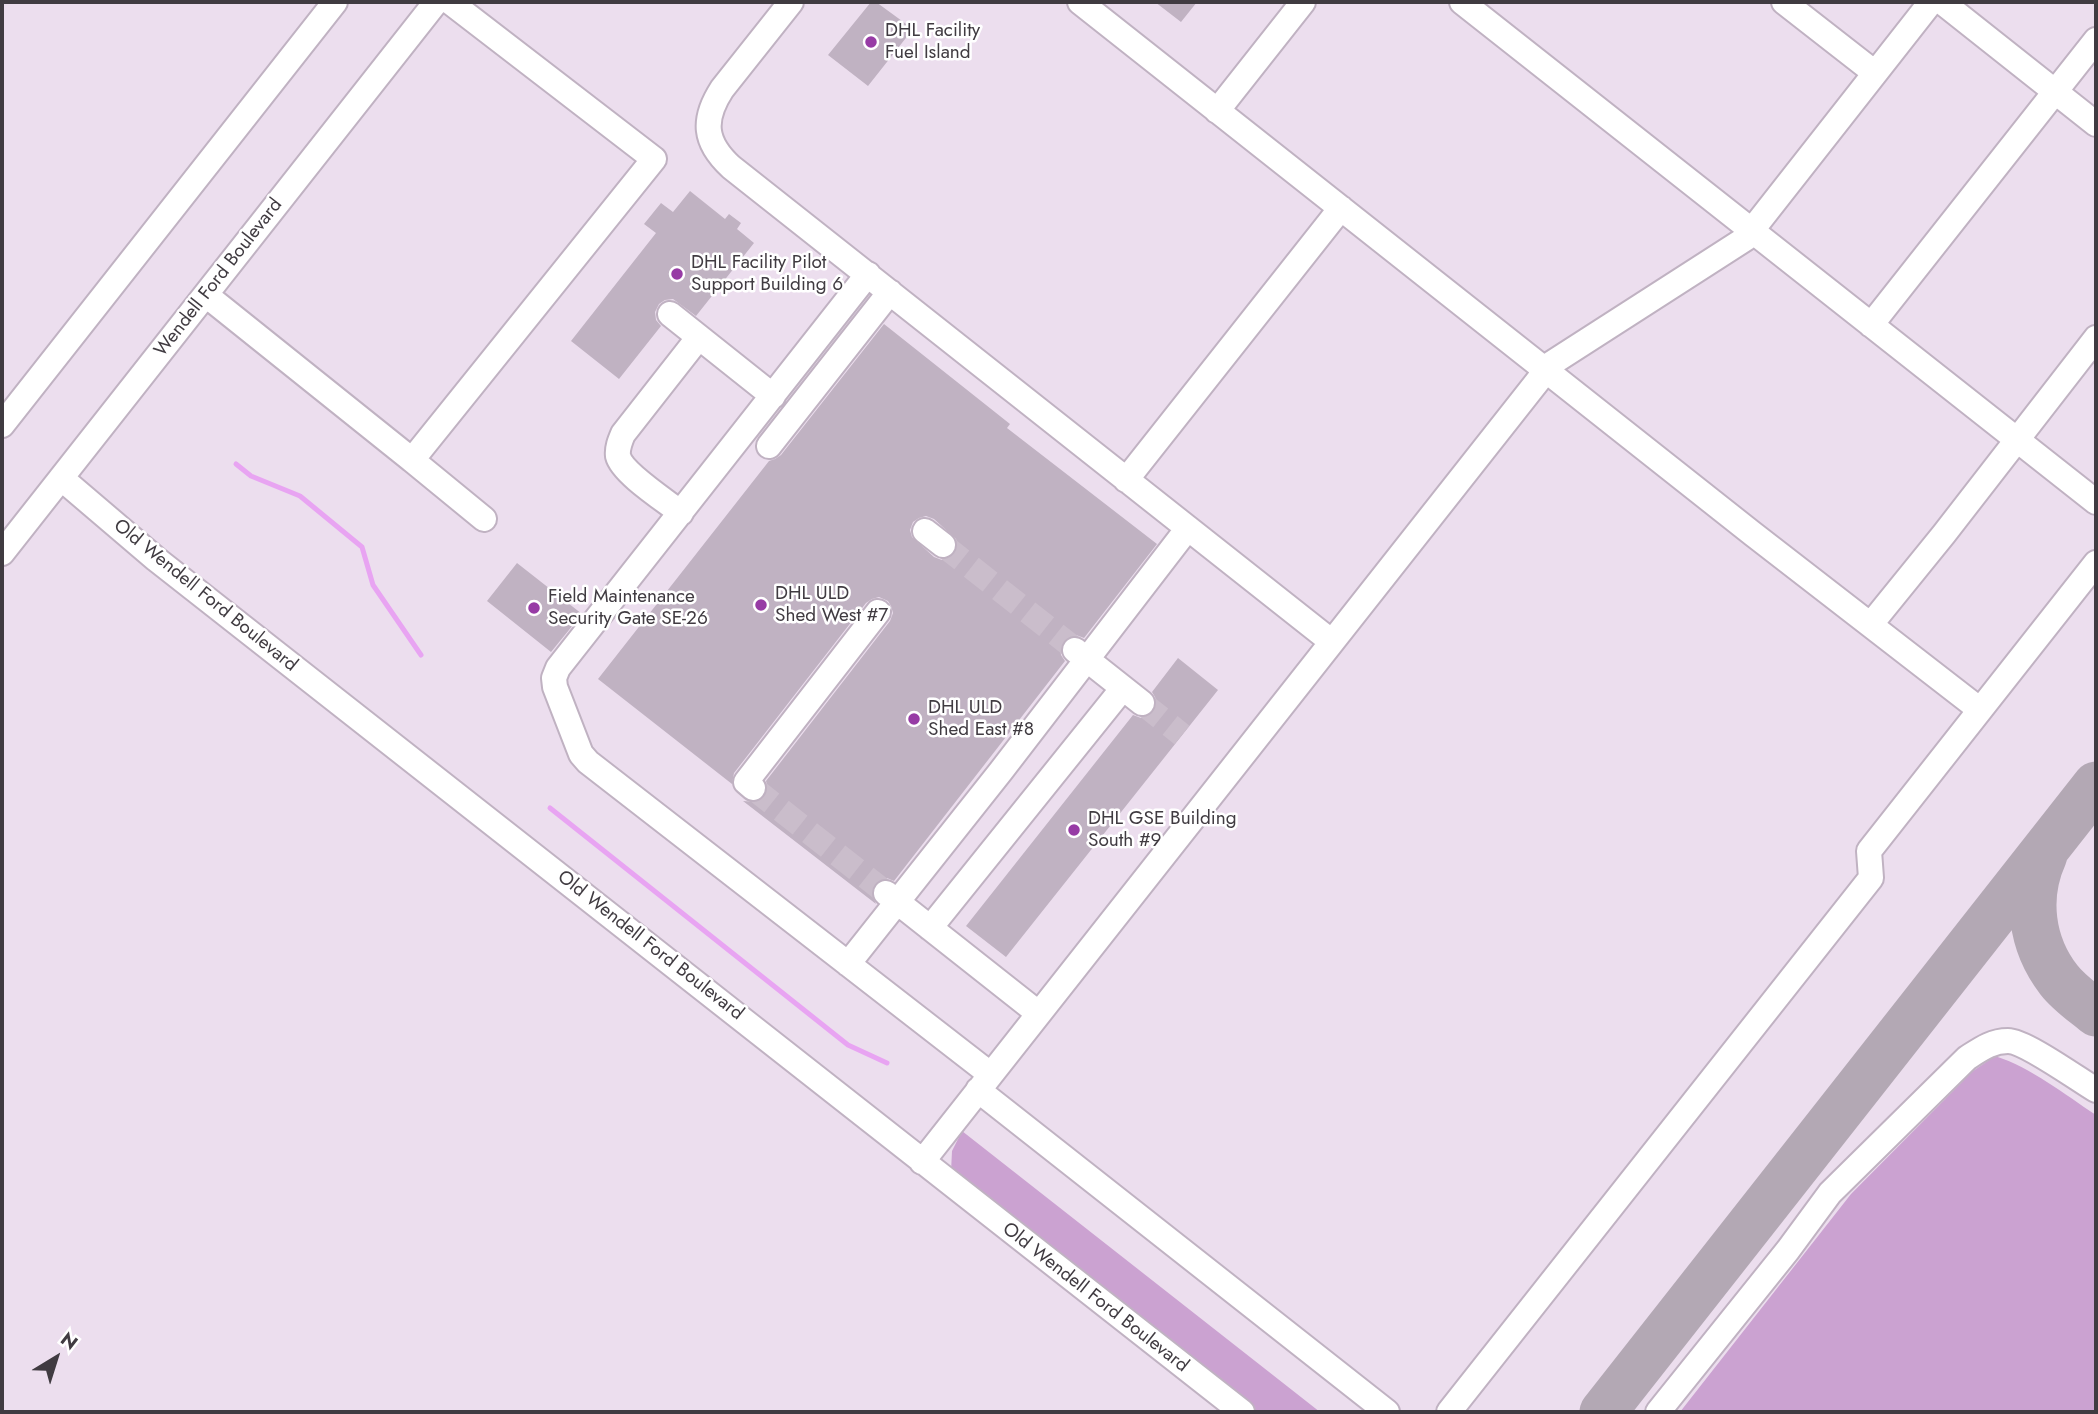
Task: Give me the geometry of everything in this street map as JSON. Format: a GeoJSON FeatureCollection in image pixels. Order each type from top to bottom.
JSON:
{"type":"FeatureCollection","features":[{"type":"Feature","properties":{"kind":"street"},"geometry":{"type":"LineString","coordinates":[[2,425],[335,2]]}},
{"type":"Feature","properties":{"kind":"street","name":"Wendell Ford Boulevard"},"geometry":{"type":"LineString","coordinates":[[2,553],[436,2]]}},
{"type":"Feature","properties":{"kind":"street"},"geometry":{"type":"LineString","coordinates":[[412,460],[654,159],[450,2]]}},
{"type":"Feature","properties":{"kind":"street"},"geometry":{"type":"LineString","coordinates":[[791,2],[713,103],[708,129],[710,141],[718,155],[1332,642]]}},
{"type":"Feature","properties":{"kind":"street"},"geometry":{"type":"LineString","coordinates":[[1080,2],[1979,709]]}},
{"type":"Feature","properties":{"kind":"street"},"geometry":{"type":"LineString","coordinates":[[1217,111],[1303,2]]}},
{"type":"Feature","properties":{"kind":"street"},"geometry":{"type":"LineString","coordinates":[[1462,2],[2096,502]]}},
{"type":"Feature","properties":{"kind":"street"},"geometry":{"type":"LineString","coordinates":[[1784,2],[1875,74]]}},
{"type":"Feature","properties":{"kind":"street"},"geometry":{"type":"LineString","coordinates":[[922,1162],[1552,363],[1745,239],[1931,2]]}},
{"type":"Feature","properties":{"kind":"street"},"geometry":{"type":"LineString","coordinates":[[1942,2],[2096,124]]}},
{"type":"Feature","properties":{"kind":"street"},"geometry":{"type":"LineString","coordinates":[[1871,325],[2096,40]]}},
{"type":"Feature","properties":{"kind":"street"},"geometry":{"type":"LineString","coordinates":[[1126,480],[1340,208]]}},
{"type":"Feature","properties":{"kind":"street"},"geometry":{"type":"LineString","coordinates":[[868,274],[558,668],[554,678],[555,687],[581,754],[848,964],[984,1082],[1387,1412]]}},
{"type":"Feature","properties":{"kind":"street"},"geometry":{"type":"LineString","coordinates":[[769,446],[890,292]]}},
{"type":"Feature","properties":{"kind":"street"},"geometry":{"type":"LineString","coordinates":[[206,295],[484,519]]}},
{"type":"Feature","properties":{"kind":"street"},"geometry":{"type":"LineString","coordinates":[[670,314],[773,396]]}},
{"type":"Feature","properties":{"kind":"street"},"geometry":{"type":"LineString","coordinates":[[681,513],[626,469],[618,458],[618,446],[623,434],[699,337]]}},
{"type":"Feature","properties":{"kind":"street"},"geometry":{"type":"LineString","coordinates":[[1871,624],[2096,338]]}},
{"type":"Feature","properties":{"kind":"street","name":"Old Wendell Ford Boulevard"},"geometry":{"type":"LineString","coordinates":[[61,478],[156,559],[1242,1412]]}},
{"type":"Feature","properties":{"kind":"street"},"geometry":{"type":"LineString","coordinates":[[848,964],[891,897],[1001,771],[1081,654],[1188,528]]}},
{"type":"Feature","properties":{"kind":"street"},"geometry":{"type":"LineString","coordinates":[[1449,1412],[1871,878],[1869,851],[2096,563]]}},
{"type":"Feature","properties":{"kind":"street"},"geometry":{"type":"LineString","coordinates":[[753,788],[746,782],[878,612]]}},
{"type":"Feature","properties":{"kind":"street"},"geometry":{"type":"LineString","coordinates":[[1081,654],[1142,703]]}},
{"type":"Feature","properties":{"kind":"street"},"geometry":{"type":"LineString","coordinates":[[930,928],[1123,688]]}},
{"type":"Feature","properties":{"kind":"street"},"geometry":{"type":"LineString","coordinates":[[891,897],[1038,1013]]}},
{"type":"Feature","properties":{"kind":"street"},"geometry":{"type":"LineString","coordinates":[[1658,1412],[1788,1250],[1830,1193],[1967,1058],[1987,1044],[2011,1040],[2096,1090]]}},
{"type":"Feature","properties":{"kind":"shaded area"},"geometry":{"type":"Polygon","coordinates":[[[1995,1056],[2035,1074],[2096,1115],[2096,1412],[1680,1412],[1851,1194],[1973,1071],[1995,1056]]]}},
{"type":"Feature","properties":{"kind":"shaded area"},"geometry":{"type":"Polygon","coordinates":[[[962,1131],[1320,1412],[1253,1412],[951,1172],[952,1151],[962,1131]]]}},
{"type":"Feature","properties":{"kind":"building","name":"DHL Facility Fuel Island"},"geometry":{"type":"Polygon","coordinates":[[[871,2],[876,2],[913,29],[868,86],[828,55],[871,2]]]}},
{"type":"Feature","properties":{"kind":"building"},"geometry":{"type":"Polygon","coordinates":[[[1155,2],[1197,2],[1181,22],[1155,2]]]}},
{"type":"Feature","properties":{"kind":"building","name":"DHL Facility Pilot Support Building 6"},"geometry":{"type":"Polygon","coordinates":[[[690,191],[725,219],[729,214],[741,223],[737,229],[754,243],[696,316],[673,299],[659,304],[655,312],[656,320],[661,326],[619,379],[571,341],[656,233],[644,224],[661,203],[673,212],[690,191]]]}},
{"type":"Feature","properties":{"kind":"building"},"geometry":{"type":"Polygon","coordinates":[[[884,324],[1010,424],[1007,428],[1157,544],[1084,638],[1076,635],[1063,641],[1060,647],[1065,661],[894,881],[887,878],[874,884],[871,892],[876,904],[743,801],[757,802],[765,797],[768,790],[766,781],[890,621],[893,613],[888,601],[879,597],[866,603],[734,773],[732,784],[598,679],[769,461],[781,455],[884,324]],[[926,516],[913,522],[910,530],[912,537],[934,557],[942,560],[949,558],[958,548],[956,539],[934,519],[926,516]]]}},
{"type":"Feature","properties":{"kind":"building","name":"Field Maintenance Security Gate SE-26"},"geometry":{"type":"Polygon","coordinates":[[[517,563],[582,614],[551,652],[487,601],[517,563]]]}},
{"type":"Feature","properties":{"kind":"building","name":"DHL GSE Building South #9"},"geometry":{"type":"Polygon","coordinates":[[[1178,658],[1218,690],[1006,957],[966,926],[1133,715],[1141,718],[1153,713],[1157,704],[1152,692],[1178,658]]]}},
{"type":"Feature","properties":{"kind":"waterway"},"geometry":{"type":"LineString","coordinates":[[236,464],[251,476],[300,496],[362,547],[373,585],[421,655]]}},
{"type":"Feature","properties":{"kind":"waterway"},"geometry":{"type":"LineString","coordinates":[[550,808],[848,1045],[887,1063]]}},
{"type":"Feature","properties":{"kind":"taxiway"},"geometry":{"type":"LineString","coordinates":[[1603,1412],[2096,785]]}},
{"type":"Feature","properties":{"kind":"taxiway"},"geometry":{"type":"LineString","coordinates":[[2044,855],[2034,887],[2037,936],[2042,951],[2059,980],[2096,1013]]}},
{"type":"Feature","properties":{"kind":"tunnel"},"geometry":{"type":"LineString","coordinates":[[943,545],[1075,649]]}},
{"type":"Feature","properties":{"kind":"tunnel"},"geometry":{"type":"LineString","coordinates":[[1142,703],[1182,735]]}},
{"type":"Feature","properties":{"kind":"tunnel"},"geometry":{"type":"LineString","coordinates":[[753,788],[885,892]]}},
{"type":"Feature","properties":{"kind":"place","name":"DHL Facility Fuel Island"},"geometry":{"type":"Point","coordinates":[871,42]}},
{"type":"Feature","properties":{"kind":"place","name":"DHL Facility Pilot Support Building 6"},"geometry":{"type":"Point","coordinates":[677,274]}},
{"type":"Feature","properties":{"kind":"place","name":"DHL ULD Shed West #7"},"geometry":{"type":"Point","coordinates":[761,605]}},
{"type":"Feature","properties":{"kind":"place","name":"Field Maintenance Security Gate SE-26"},"geometry":{"type":"Point","coordinates":[534,608]}},
{"type":"Feature","properties":{"kind":"place","name":"DHL ULD Shed East #8"},"geometry":{"type":"Point","coordinates":[914,719]}},
{"type":"Feature","properties":{"kind":"place","name":"DHL GSE Building South #9"},"geometry":{"type":"Point","coordinates":[1074,830]}}]}
